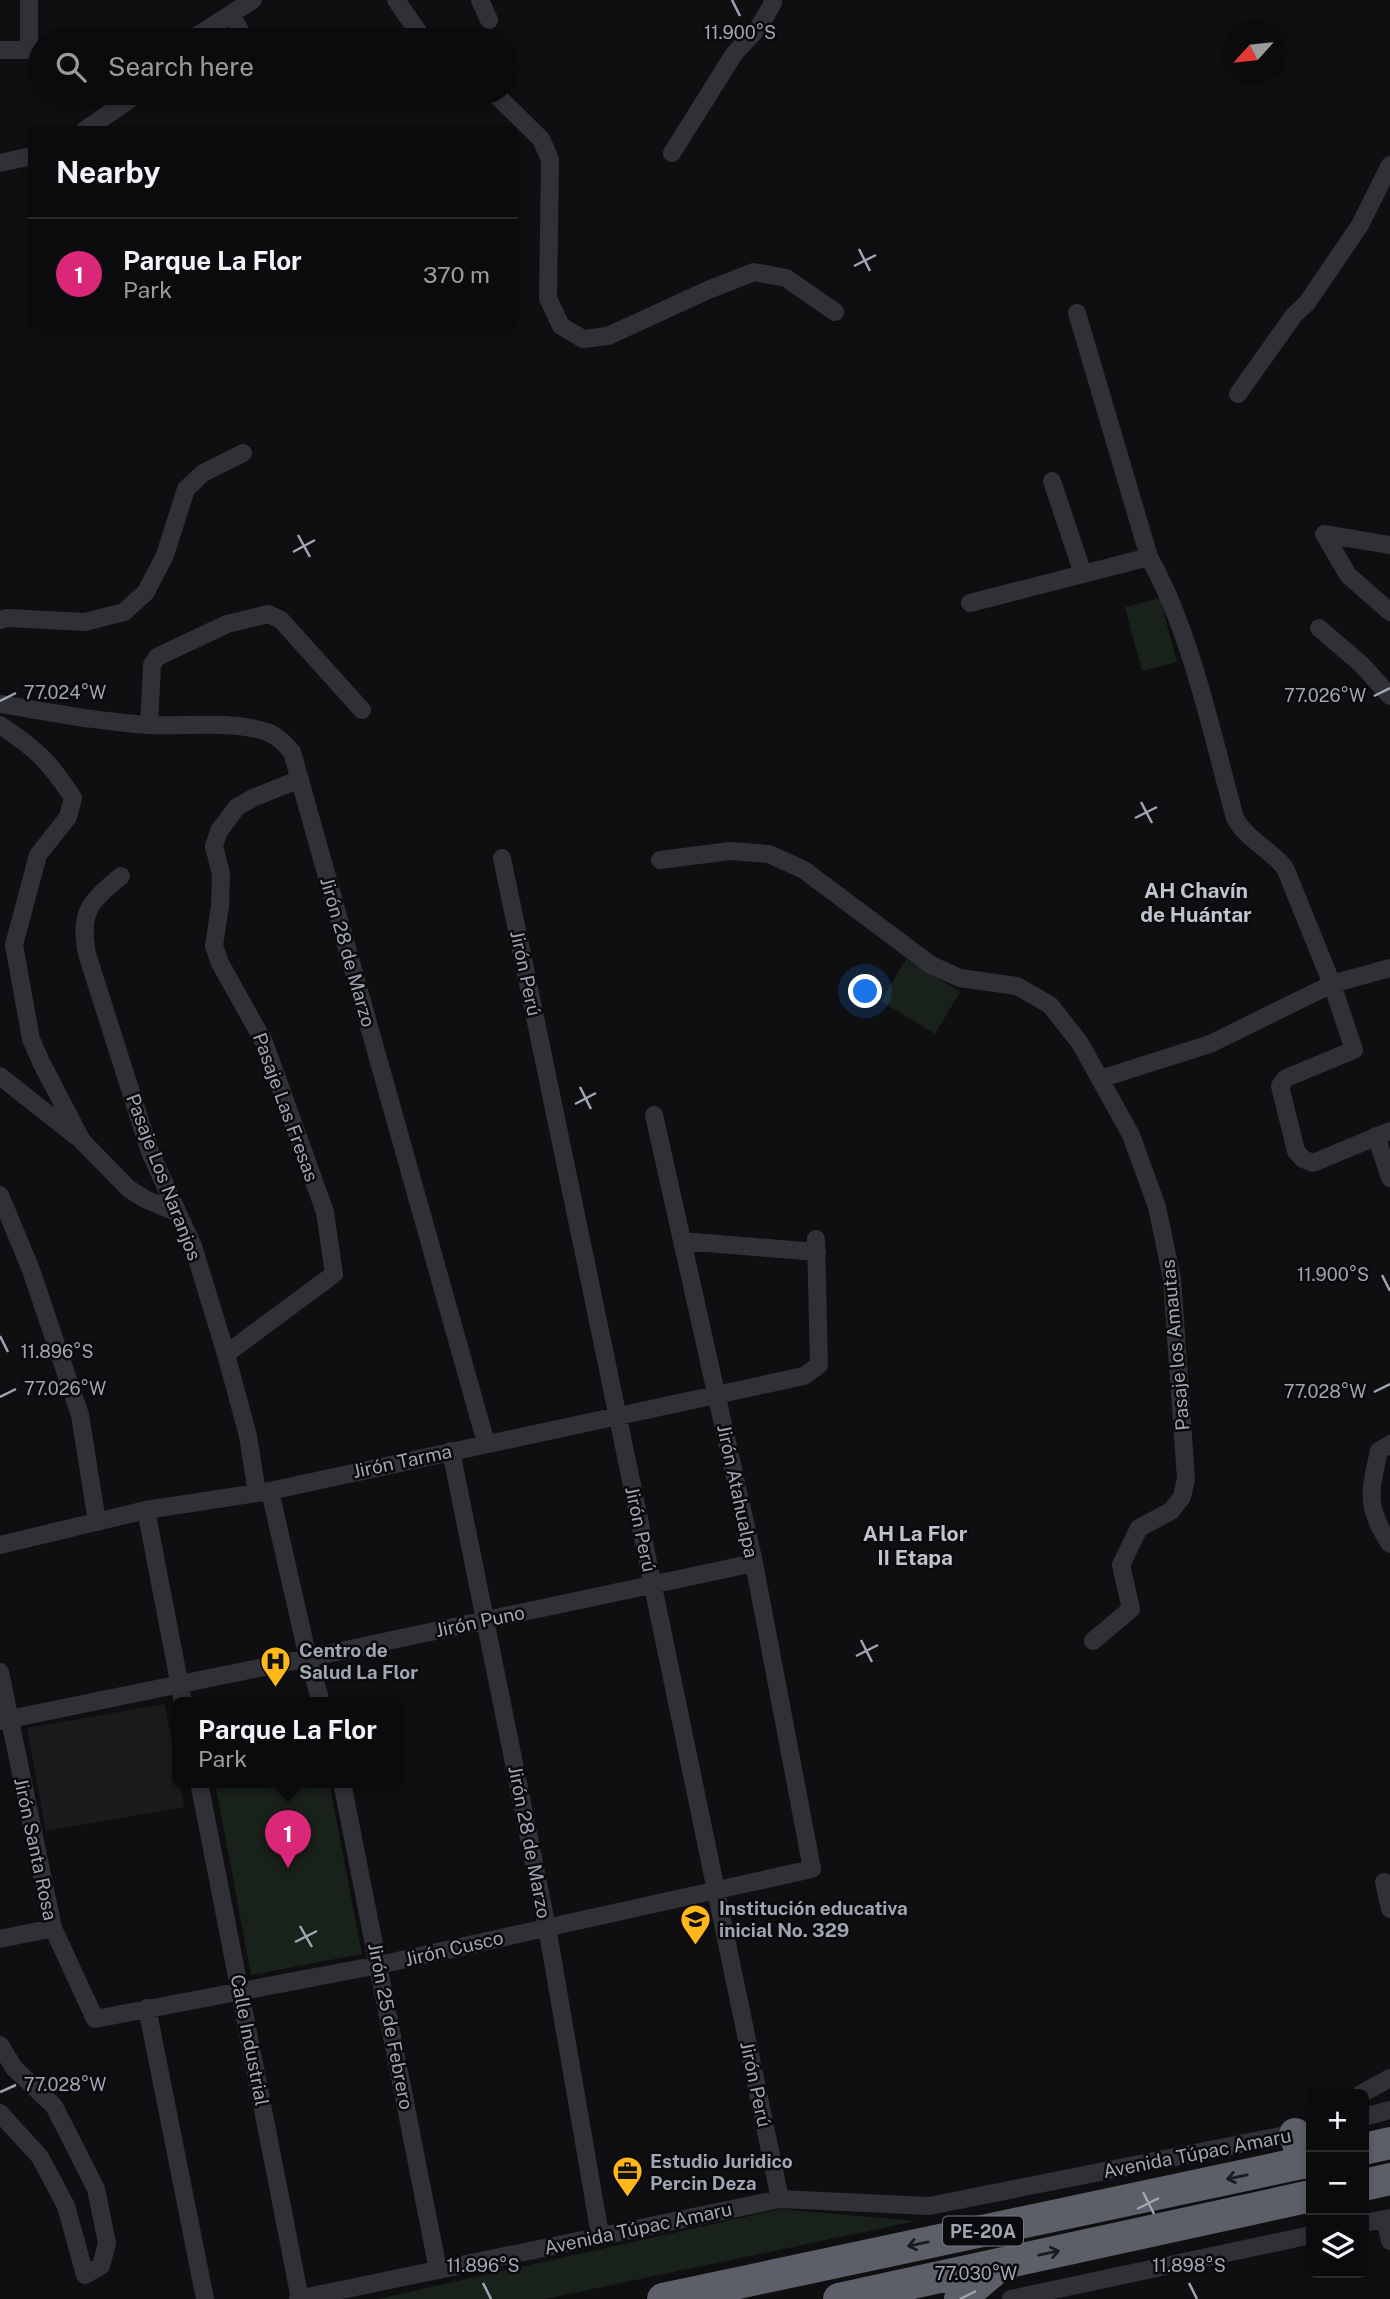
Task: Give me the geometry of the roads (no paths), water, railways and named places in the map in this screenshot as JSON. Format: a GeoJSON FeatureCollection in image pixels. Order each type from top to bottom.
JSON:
{"type":"FeatureCollection","features":[{"type":"Feature","properties":{"kind":"highway"},"geometry":{"type":"LineString","coordinates":[[1369,2148],[1390,2143]]}},
{"type":"Feature","properties":{"kind":"highway","name":"Avenida Túpac Amaru"},"geometry":{"type":"LineString","coordinates":[[663,2299],[1305,2147]]}},
{"type":"Feature","properties":{"kind":"highway"},"geometry":{"type":"LineString","coordinates":[[1369,2184],[1390,2179]]}},
{"type":"Feature","properties":{"kind":"highway","name":"PE-20A"},"geometry":{"type":"LineString","coordinates":[[839,2299],[1306,2197]]}},
{"type":"Feature","properties":{"kind":"highway"},"geometry":{"type":"LineString","coordinates":[[960,2299],[1003,2263]]}},
{"type":"Feature","properties":{"kind":"street"},"geometry":{"type":"LineString","coordinates":[[29,0],[32,28]]}},
{"type":"Feature","properties":{"kind":"street"},"geometry":{"type":"LineString","coordinates":[[208,28],[253,0]]}},
{"type":"Feature","properties":{"kind":"street"},"geometry":{"type":"LineString","coordinates":[[396,0],[416,28]]}},
{"type":"Feature","properties":{"kind":"street"},"geometry":{"type":"LineString","coordinates":[[480,0],[489,20]]}},
{"type":"Feature","properties":{"kind":"street"},"geometry":{"type":"LineString","coordinates":[[672,153],[734,54],[760,27],[773,3],[772,0]]}},
{"type":"Feature","properties":{"kind":"street"},"geometry":{"type":"LineString","coordinates":[[230,14],[238,28]]}},
{"type":"Feature","properties":{"kind":"street"},"geometry":{"type":"LineString","coordinates":[[0,50],[28,50]]}},
{"type":"Feature","properties":{"kind":"street"},"geometry":{"type":"LineString","coordinates":[[91,126],[121,105]]}},
{"type":"Feature","properties":{"kind":"street"},"geometry":{"type":"LineString","coordinates":[[506,105],[541,139],[550,159],[548,298],[561,326],[583,339],[608,336],[754,272],[786,278],[835,312]]}},
{"type":"Feature","properties":{"kind":"street"},"geometry":{"type":"LineString","coordinates":[[0,163],[28,157]]}},
{"type":"Feature","properties":{"kind":"street"},"geometry":{"type":"LineString","coordinates":[[1238,394],[1294,315],[1307,303],[1360,225],[1390,165]]}},
{"type":"Feature","properties":{"kind":"street"},"geometry":{"type":"LineString","coordinates":[[1077,313],[1149,557],[1163,582],[1185,642],[1235,818],[1243,832],[1285,867],[1332,984],[1354,1050],[1286,1078],[1280,1086],[1296,1150],[1303,1159],[1313,1163],[1383,1134],[1390,1178]]}},
{"type":"Feature","properties":{"kind":"street"},"geometry":{"type":"LineString","coordinates":[[3,622],[85,622],[124,612],[146,592],[164,555],[186,489],[203,473],[243,453]]}},
{"type":"Feature","properties":{"kind":"street"},"geometry":{"type":"LineString","coordinates":[[1052,481],[1083,574]]}},
{"type":"Feature","properties":{"kind":"street"},"geometry":{"type":"LineString","coordinates":[[1390,545],[1324,534],[1348,575],[1390,612]]}},
{"type":"Feature","properties":{"kind":"street"},"geometry":{"type":"LineString","coordinates":[[970,603],[1149,557]]}},
{"type":"Feature","properties":{"kind":"street"},"geometry":{"type":"LineString","coordinates":[[149,725],[152,665],[157,657],[227,624],[268,614],[281,620],[362,710]]}},
{"type":"Feature","properties":{"kind":"street"},"geometry":{"type":"LineString","coordinates":[[1319,628],[1361,664],[1390,695]]}},
{"type":"Feature","properties":{"kind":"street","name":"Jirón 28 de Marzo"},"geometry":{"type":"LineString","coordinates":[[0,704],[149,725],[232,726],[267,732],[278,737],[292,752],[486,1443]]}},
{"type":"Feature","properties":{"kind":"street"},"geometry":{"type":"LineString","coordinates":[[0,725],[26,742],[54,768],[73,798],[68,817],[38,855],[13,950],[31,1039],[40,1062],[82,1141]]}},
{"type":"Feature","properties":{"kind":"street","name":"Pasaje Las Fresas"},"geometry":{"type":"LineString","coordinates":[[226,1354],[334,1274],[325,1212],[264,1042],[220,963],[214,946],[220,906],[221,874],[214,846],[219,831],[237,807],[300,779]]}},
{"type":"Feature","properties":{"kind":"street","name":"Pasaje los Amautas"},"geometry":{"type":"LineString","coordinates":[[660,860],[730,851],[769,854],[804,870],[931,965],[960,978],[1017,986],[1049,1005],[1080,1043],[1100,1079],[1130,1135],[1157,1207],[1172,1279],[1186,1479],[1182,1497],[1171,1511],[1139,1528],[1121,1565],[1131,1609],[1093,1641]]}},
{"type":"Feature","properties":{"kind":"street","name":"Jirón Perú"},"geometry":{"type":"LineString","coordinates":[[502,858],[780,2199]]}},
{"type":"Feature","properties":{"kind":"street","name":"Pasaje Los Naranjos"},"geometry":{"type":"LineString","coordinates":[[121,876],[94,899],[86,915],[83,932],[87,954],[150,1152],[193,1246],[226,1354],[263,1492]]}},
{"type":"Feature","properties":{"kind":"street"},"geometry":{"type":"LineString","coordinates":[[1100,1079],[1210,1044],[1332,984],[1390,968]]}},
{"type":"Feature","properties":{"kind":"street"},"geometry":{"type":"LineString","coordinates":[[0,1077],[82,1141],[129,1189],[176,1212]]}},
{"type":"Feature","properties":{"kind":"street","name":"Jirón Atahualpa"},"geometry":{"type":"LineString","coordinates":[[654,1115],[754,1563],[812,1869]]}},
{"type":"Feature","properties":{"kind":"street"},"geometry":{"type":"LineString","coordinates":[[0,1195],[31,1270],[80,1415],[97,1522]]}},
{"type":"Feature","properties":{"kind":"street","name":"Jirón Tarma"},"geometry":{"type":"LineString","coordinates":[[0,1545],[146,1510],[263,1492],[804,1376],[819,1366],[817,1245],[682,1241]]}},
{"type":"Feature","properties":{"kind":"street"},"geometry":{"type":"LineString","coordinates":[[1390,1444],[1379,1451],[1369,1494],[1375,1515],[1390,1544]]}},
{"type":"Feature","properties":{"kind":"street","name":"Jirón 28 de Marzo"},"geometry":{"type":"LineString","coordinates":[[451,1451],[547,1927],[600,2235]]}},
{"type":"Feature","properties":{"kind":"street"},"geometry":{"type":"LineString","coordinates":[[263,1492],[320,1697]]}},
{"type":"Feature","properties":{"kind":"street"},"geometry":{"type":"LineString","coordinates":[[146,1510],[182,1697]]}},
{"type":"Feature","properties":{"kind":"street","name":"Jirón Puno"},"geometry":{"type":"LineString","coordinates":[[5,1720],[754,1563]]}},
{"type":"Feature","properties":{"kind":"street","name":"Jirón Santa Rosa"},"geometry":{"type":"LineString","coordinates":[[0,1672],[5,1720],[53,1928],[95,2019]]}},
{"type":"Feature","properties":{"kind":"street","name":"Calle Industrial"},"geometry":{"type":"LineString","coordinates":[[200,1788],[299,2299]]}},
{"type":"Feature","properties":{"kind":"street","name":"Jirón 25 de Febrero"},"geometry":{"type":"LineString","coordinates":[[343,1788],[438,2270]]}},
{"type":"Feature","properties":{"kind":"street","name":"Jirón Cusco"},"geometry":{"type":"LineString","coordinates":[[95,2019],[379,1965],[812,1869]]}},
{"type":"Feature","properties":{"kind":"street"},"geometry":{"type":"LineString","coordinates":[[1384,1882],[1390,1909]]}},
{"type":"Feature","properties":{"kind":"street"},"geometry":{"type":"LineString","coordinates":[[0,1939],[53,1928]]}},
{"type":"Feature","properties":{"kind":"street"},"geometry":{"type":"LineString","coordinates":[[147,2008],[205,2299]]}},
{"type":"Feature","properties":{"kind":"street"},"geometry":{"type":"LineString","coordinates":[[0,2045],[14,2068],[54,2106],[96,2189],[107,2243],[101,2266],[85,2275],[66,2206],[40,2157],[0,2113]]}},
{"type":"Feature","properties":{"kind":"street"},"geometry":{"type":"LineString","coordinates":[[1369,2090],[1390,2078]]}},
{"type":"Feature","properties":{"kind":"street"},"geometry":{"type":"LineString","coordinates":[[1369,2116],[1390,2110]]}},
{"type":"Feature","properties":{"kind":"street","name":"Avenida Túpac Amaru"},"geometry":{"type":"LineString","coordinates":[[299,2299],[780,2199],[929,2206],[1305,2147]]}},
{"type":"Feature","properties":{"kind":"street"},"geometry":{"type":"LineString","coordinates":[[1369,2222],[1387,2218],[1390,2241]]}},
{"type":"Feature","properties":{"kind":"street"},"geometry":{"type":"LineString","coordinates":[[1011,2299],[1306,2236]]}},
{"type":"Feature","properties":{"kind":"place","name":"Centro de Salud La Flor"},"geometry":{"type":"Point","coordinates":[276,1688]}},
{"type":"Feature","properties":{"kind":"place","name":"Parque La Flor"},"geometry":{"type":"Point","coordinates":[288,1868]}},
{"type":"Feature","properties":{"kind":"place","name":"Institución educativa inicial No. 329"},"geometry":{"type":"Point","coordinates":[696,1946]}},
{"type":"Feature","properties":{"kind":"place","name":"Estudio Juridico Percin Deza"},"geometry":{"type":"Point","coordinates":[627,2199]}},
{"type":"Feature","properties":{"kind":"district","name":"AH Chavín de Huántar"},"geometry":{"type":"Point","coordinates":[1196,902]}},
{"type":"Feature","properties":{"kind":"district","name":"AH La Flor II Etapa"},"geometry":{"type":"Point","coordinates":[915,1545]}}]}
